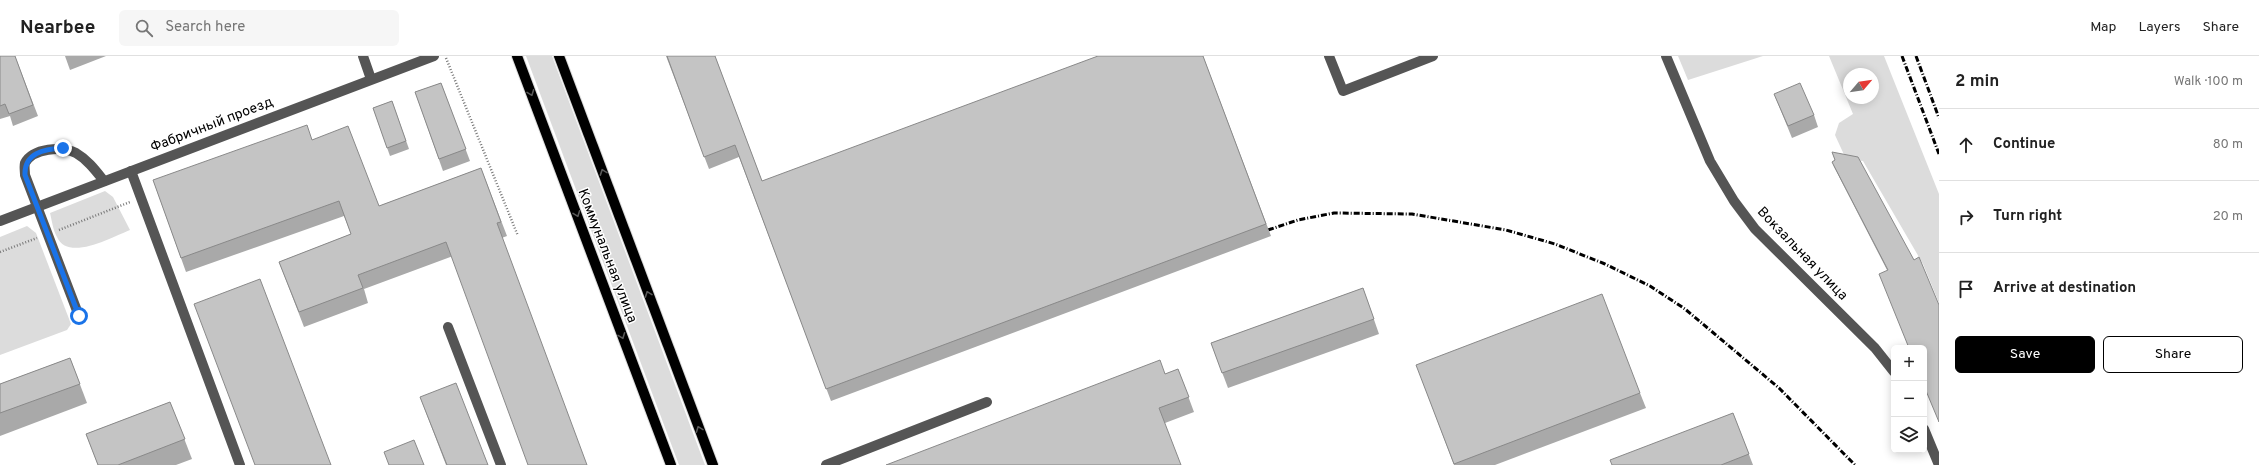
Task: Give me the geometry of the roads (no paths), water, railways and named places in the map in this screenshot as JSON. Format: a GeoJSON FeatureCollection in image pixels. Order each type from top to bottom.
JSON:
{"type":"FeatureCollection","features":[{"type":"Feature","properties":{"kind":"main road","name":"Коммунальная улица"},"geometry":{"type":"LineString","coordinates":[[517,56],[671,465]]}},
{"type":"Feature","properties":{"kind":"main road","name":"Коммунальная улица"},"geometry":{"type":"LineString","coordinates":[[559,56],[713,465]]}},
{"type":"Feature","properties":{"kind":"street"},"geometry":{"type":"LineString","coordinates":[[363,56],[371,79]]}},
{"type":"Feature","properties":{"kind":"street","name":"Фабричный проезд"},"geometry":{"type":"LineString","coordinates":[[0,221],[434,56]]}},
{"type":"Feature","properties":{"kind":"street"},"geometry":{"type":"LineString","coordinates":[[1329,56],[1343,91],[1433,56]]}},
{"type":"Feature","properties":{"kind":"street","name":"Вокзальная улица"},"geometry":{"type":"LineString","coordinates":[[1666,56],[1710,161],[1734,201],[1755,229],[1875,348],[1891,368]]}},
{"type":"Feature","properties":{"kind":"street"},"geometry":{"type":"LineString","coordinates":[[79,316],[36,207],[25,175],[24,165],[29,158],[38,153],[63,148],[76,153],[93,166],[104,181]]}},
{"type":"Feature","properties":{"kind":"street"},"geometry":{"type":"LineString","coordinates":[[131,171],[240,465]]}},
{"type":"Feature","properties":{"kind":"street"},"geometry":{"type":"LineString","coordinates":[[448,327],[501,465]]}},
{"type":"Feature","properties":{"kind":"street"},"geometry":{"type":"LineString","coordinates":[[826,465],[987,402]]}},
{"type":"Feature","properties":{"kind":"street"},"geometry":{"type":"LineString","coordinates":[[1927,435],[1939,465]]}},
{"type":"Feature","properties":{"kind":"railway"},"geometry":{"type":"LineString","coordinates":[[1902,56],[1939,154]]}},
{"type":"Feature","properties":{"kind":"railway"},"geometry":{"type":"LineString","coordinates":[[1916,56],[1939,118]]}},
{"type":"Feature","properties":{"kind":"railway"},"geometry":{"type":"LineString","coordinates":[[1268,230],[1298,220],[1334,213],[1412,214],[1506,230],[1555,244],[1605,264],[1650,286],[1685,309],[1779,388],[1855,465]]}}]}
